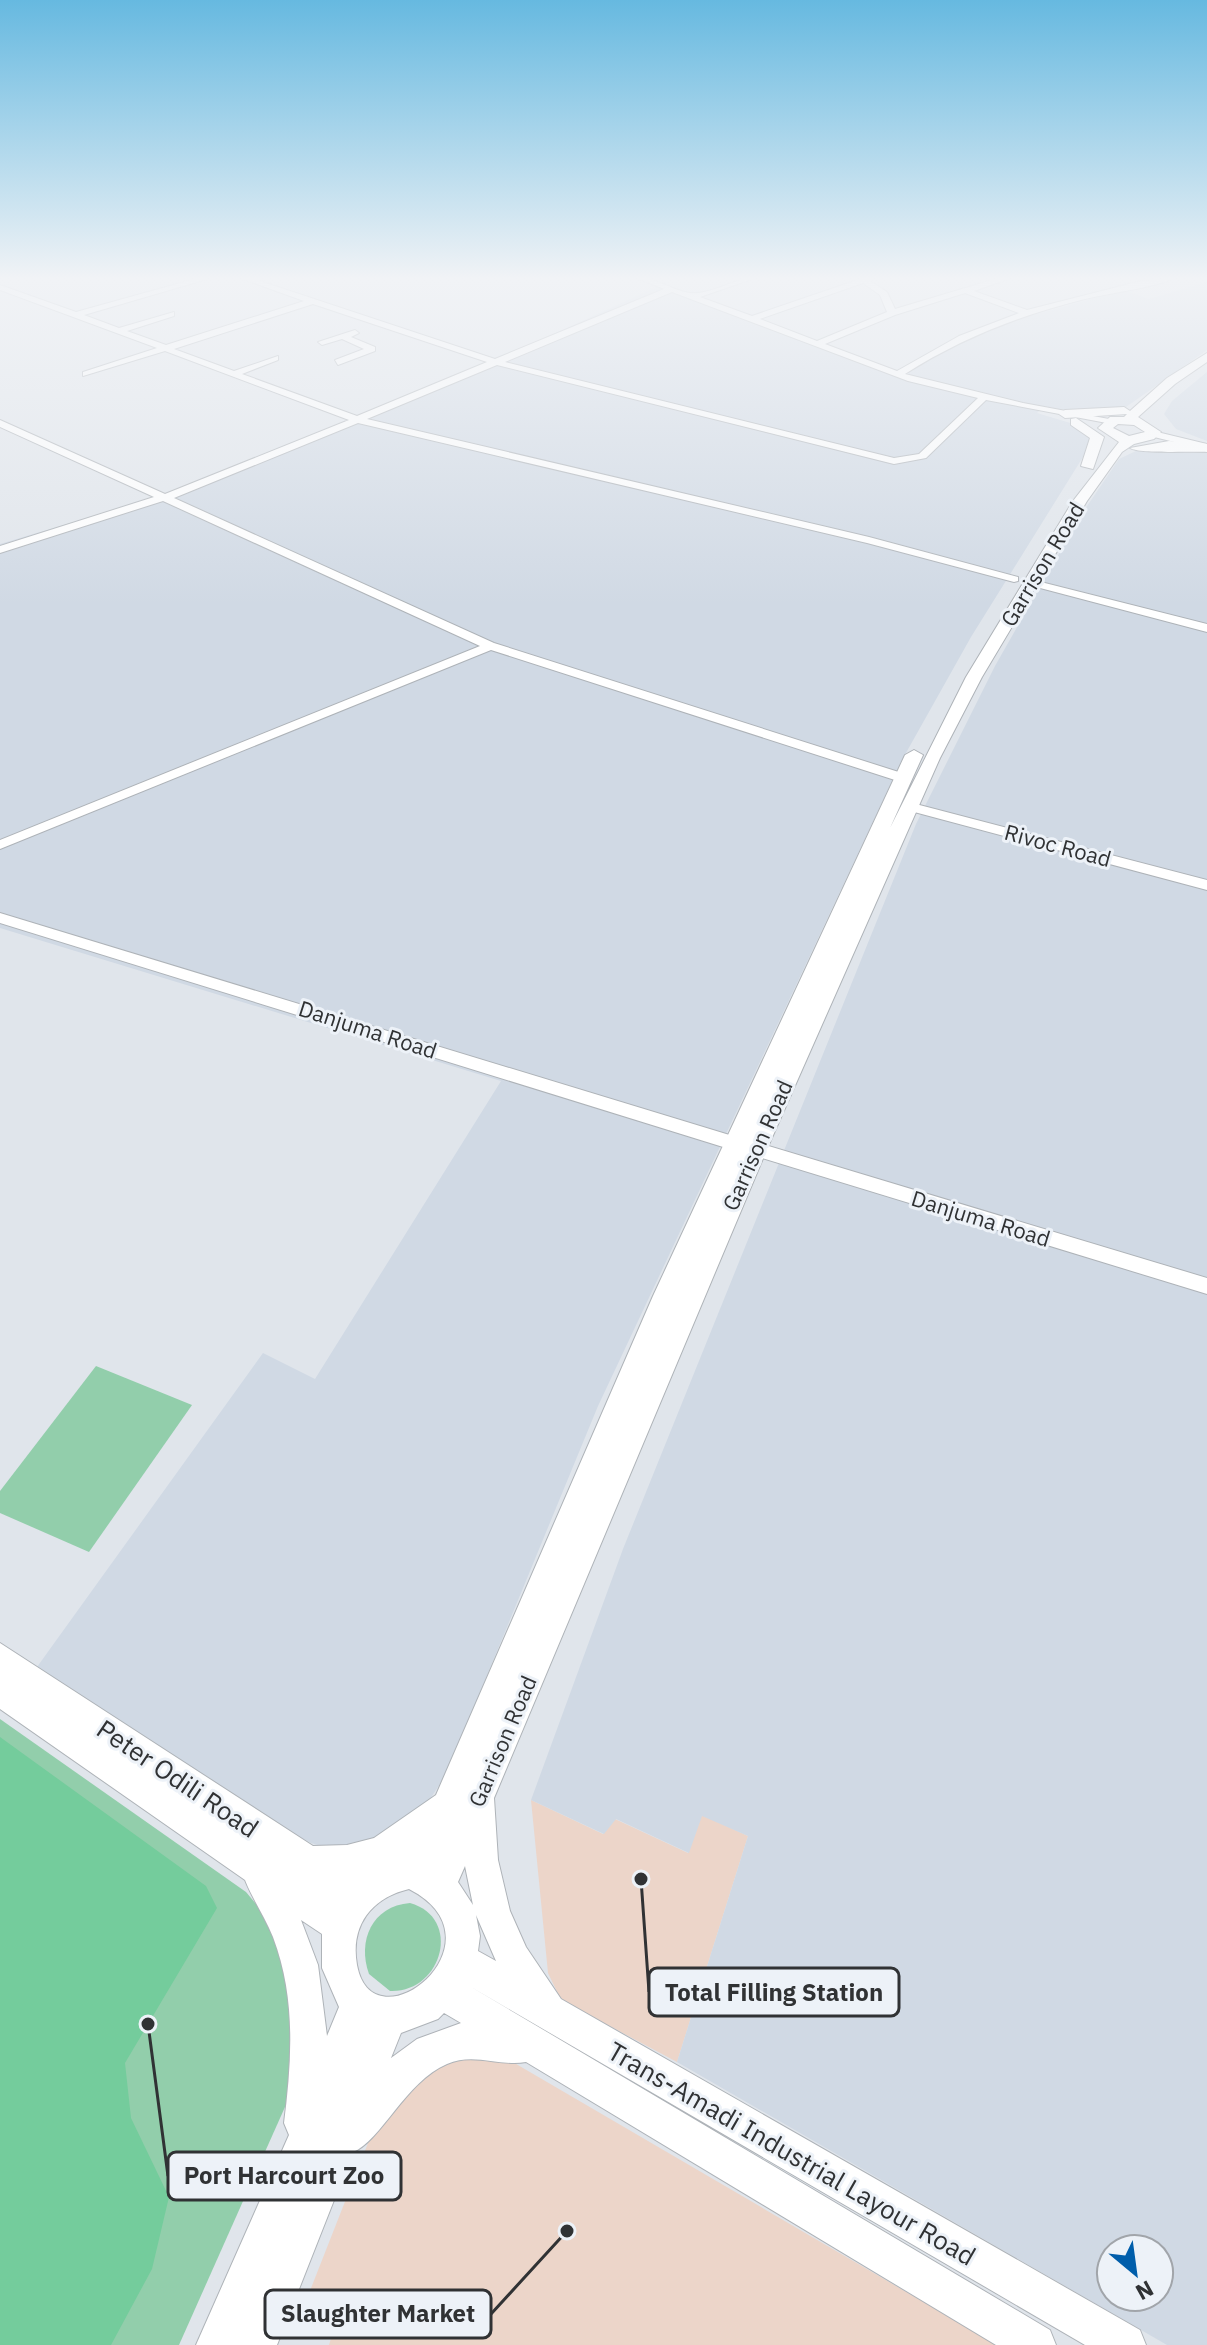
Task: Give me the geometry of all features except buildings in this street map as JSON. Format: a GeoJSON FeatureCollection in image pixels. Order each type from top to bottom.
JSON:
{"type":"FeatureCollection","features":[{"type":"Feature","properties":{"kind":"main road","name":"Garrison Road"},"geometry":{"type":"LineString","coordinates":[[1151,406],[1167,386]]}},
{"type":"Feature","properties":{"kind":"main road","name":"Garrison Road"},"geometry":{"type":"LineString","coordinates":[[427,1878],[467,1794],[903,778],[1022,581],[1097,465],[1126,428],[1178,386]]}},
{"type":"Feature","properties":{"kind":"main road"},"geometry":{"type":"LineString","coordinates":[[1064,415],[1107,414],[1151,406],[1166,426],[1207,447]]}},
{"type":"Feature","properties":{"kind":"main road"},"geometry":{"type":"LineString","coordinates":[[1064,415],[1097,437],[1097,465],[1152,445],[1207,447]]}},
{"type":"Feature","properties":{"kind":"main road","name":"Garrison Road"},"geometry":{"type":"LineString","coordinates":[[745,1146],[954,712],[1022,581]]}},
{"type":"Feature","properties":{"kind":"main road","name":"Peter Odili Road"},"geometry":{"type":"LineString","coordinates":[[0,1659],[358,1896]]}},
{"type":"Feature","properties":{"kind":"main road","name":"Peter Odili Road"},"geometry":{"type":"LineString","coordinates":[[0,1690],[339,1925]]}},
{"type":"Feature","properties":{"kind":"main road"},"geometry":{"type":"LineString","coordinates":[[305,1863],[356,1863],[379,1854],[421,1829],[467,1794],[491,1915],[526,1982],[557,2018]]}},
{"type":"Feature","properties":{"kind":"main road"},"geometry":{"type":"LineString","coordinates":[[254,1866],[284,1914],[303,1968],[311,2014],[313,2162]]}},
{"type":"Feature","properties":{"kind":"main road"},"geometry":{"type":"LineString","coordinates":[[390,1874],[427,1878],[458,1909],[462,1929],[451,1976],[424,2006],[374,2009],[349,1993],[339,1972],[339,1925],[369,1885],[390,1874]]}},
{"type":"Feature","properties":{"kind":"main road","name":"Trans-Amadi Industrial Layour Road"},"geometry":{"type":"LineString","coordinates":[[451,1976],[557,2018],[1125,2345]]}},
{"type":"Feature","properties":{"kind":"main road","name":"Trans-Amadi Industrial Layour Road"},"geometry":{"type":"LineString","coordinates":[[451,1976],[531,2047],[1035,2345]]}},
{"type":"Feature","properties":{"kind":"main road"},"geometry":{"type":"LineString","coordinates":[[256,2345],[313,2162],[374,2009]]}},
{"type":"Feature","properties":{"kind":"main road"},"geometry":{"type":"LineString","coordinates":[[217,2345],[313,2162],[378,2098],[420,2059],[446,2045],[467,2040],[531,2047]]}},
{"type":"Feature","properties":{"kind":"street"},"geometry":{"type":"LineString","coordinates":[[268,386],[358,420],[854,537],[1207,628]]}},
{"type":"Feature","properties":{"kind":"street"},"geometry":{"type":"LineString","coordinates":[[0,550],[166,499],[437,386]]}},
{"type":"Feature","properties":{"kind":"street"},"geometry":{"type":"LineString","coordinates":[[593,386],[894,461],[922,456],[984,397]]}},
{"type":"Feature","properties":{"kind":"street"},"geometry":{"type":"LineString","coordinates":[[944,386],[1207,447]]}},
{"type":"Feature","properties":{"kind":"street"},"geometry":{"type":"LineString","coordinates":[[0,423],[490,646],[903,778]]}},
{"type":"Feature","properties":{"kind":"street"},"geometry":{"type":"LineString","coordinates":[[0,845],[490,646]]}},
{"type":"Feature","properties":{"kind":"street","name":"Rivoc Road"},"geometry":{"type":"LineString","coordinates":[[908,806],[1207,885]]}},
{"type":"Feature","properties":{"kind":"street","name":"Danjuma Road"},"geometry":{"type":"LineString","coordinates":[[0,918],[1207,1286]]}},
{"type":"Feature","properties":{"kind":"shaded area"},"geometry":{"type":"Polygon","coordinates":[[[433,386],[1155,386],[1126,407],[1069,411],[1044,406],[1037,413],[1077,425],[1092,439],[1088,449],[971,637],[902,760],[598,1406],[446,1775],[430,1799],[396,1832],[338,1851],[311,1843],[275,1824],[37,1667],[263,1353],[315,1379],[501,1081],[0,928],[0,544],[177,491],[433,386]]]}},
{"type":"Feature","properties":{"kind":"shaded area"},"geometry":{"type":"Polygon","coordinates":[[[1190,386],[1207,386],[1207,441],[1176,429],[1164,414],[1172,401],[1190,386]]]}},
{"type":"Feature","properties":{"kind":"shaded area"},"geometry":{"type":"Polygon","coordinates":[[[1138,450],[1207,451],[1207,2345],[1167,2345],[1112,2313],[1175,2313],[1175,2233],[1095,2233],[1095,2303],[677,2062],[748,1836],[702,1816],[689,1853],[616,1819],[604,1834],[531,1800],[623,1549],[916,824],[995,666],[1081,515],[1119,459],[1138,450]]]}},
{"type":"Feature","properties":{"kind":"shaded area"},"geometry":{"type":"Polygon","coordinates":[[[531,1800],[603,1834],[615,1819],[688,1853],[702,1815],[748,1836],[677,2062],[561,2000],[548,1973],[531,1800]]]}},
{"type":"Feature","properties":{"kind":"shaded area"},"geometry":{"type":"Polygon","coordinates":[[[455,2056],[506,2058],[997,2345],[329,2345],[332,2335],[304,2306],[379,2115],[404,2086],[455,2056]]]}},
{"type":"Feature","properties":{"kind":"green space"},"geometry":{"type":"Polygon","coordinates":[[[96,1366],[192,1405],[89,1552],[0,1513],[0,1491],[96,1366]]]}},
{"type":"Feature","properties":{"kind":"green space"},"geometry":{"type":"Polygon","coordinates":[[[0,1719],[246,1892],[276,1928],[297,2004],[289,2098],[179,2345],[0,2345],[0,1719]]]}},
{"type":"Feature","properties":{"kind":"green space"},"geometry":{"type":"Polygon","coordinates":[[[0,1737],[206,1886],[217,1908],[125,2063],[131,2118],[169,2197],[152,2269],[111,2345],[0,2345],[0,1737]]]}},
{"type":"Feature","properties":{"kind":"green space"},"geometry":{"type":"Polygon","coordinates":[[[410,1903],[426,1911],[437,1923],[441,1938],[439,1953],[433,1968],[423,1980],[408,1988],[390,1991],[369,1974],[365,1949],[367,1938],[377,1918],[397,1906],[410,1903]]]}},
{"type":"Feature","properties":{"kind":"place","name":"Total Filling Station"},"geometry":{"type":"Point","coordinates":[641,1879]}},
{"type":"Feature","properties":{"kind":"place","name":"Port Harcourt Zoo"},"geometry":{"type":"Point","coordinates":[148,2024]}},
{"type":"Feature","properties":{"kind":"place","name":"Slaughter Market"},"geometry":{"type":"Point","coordinates":[567,2231]}}]}
